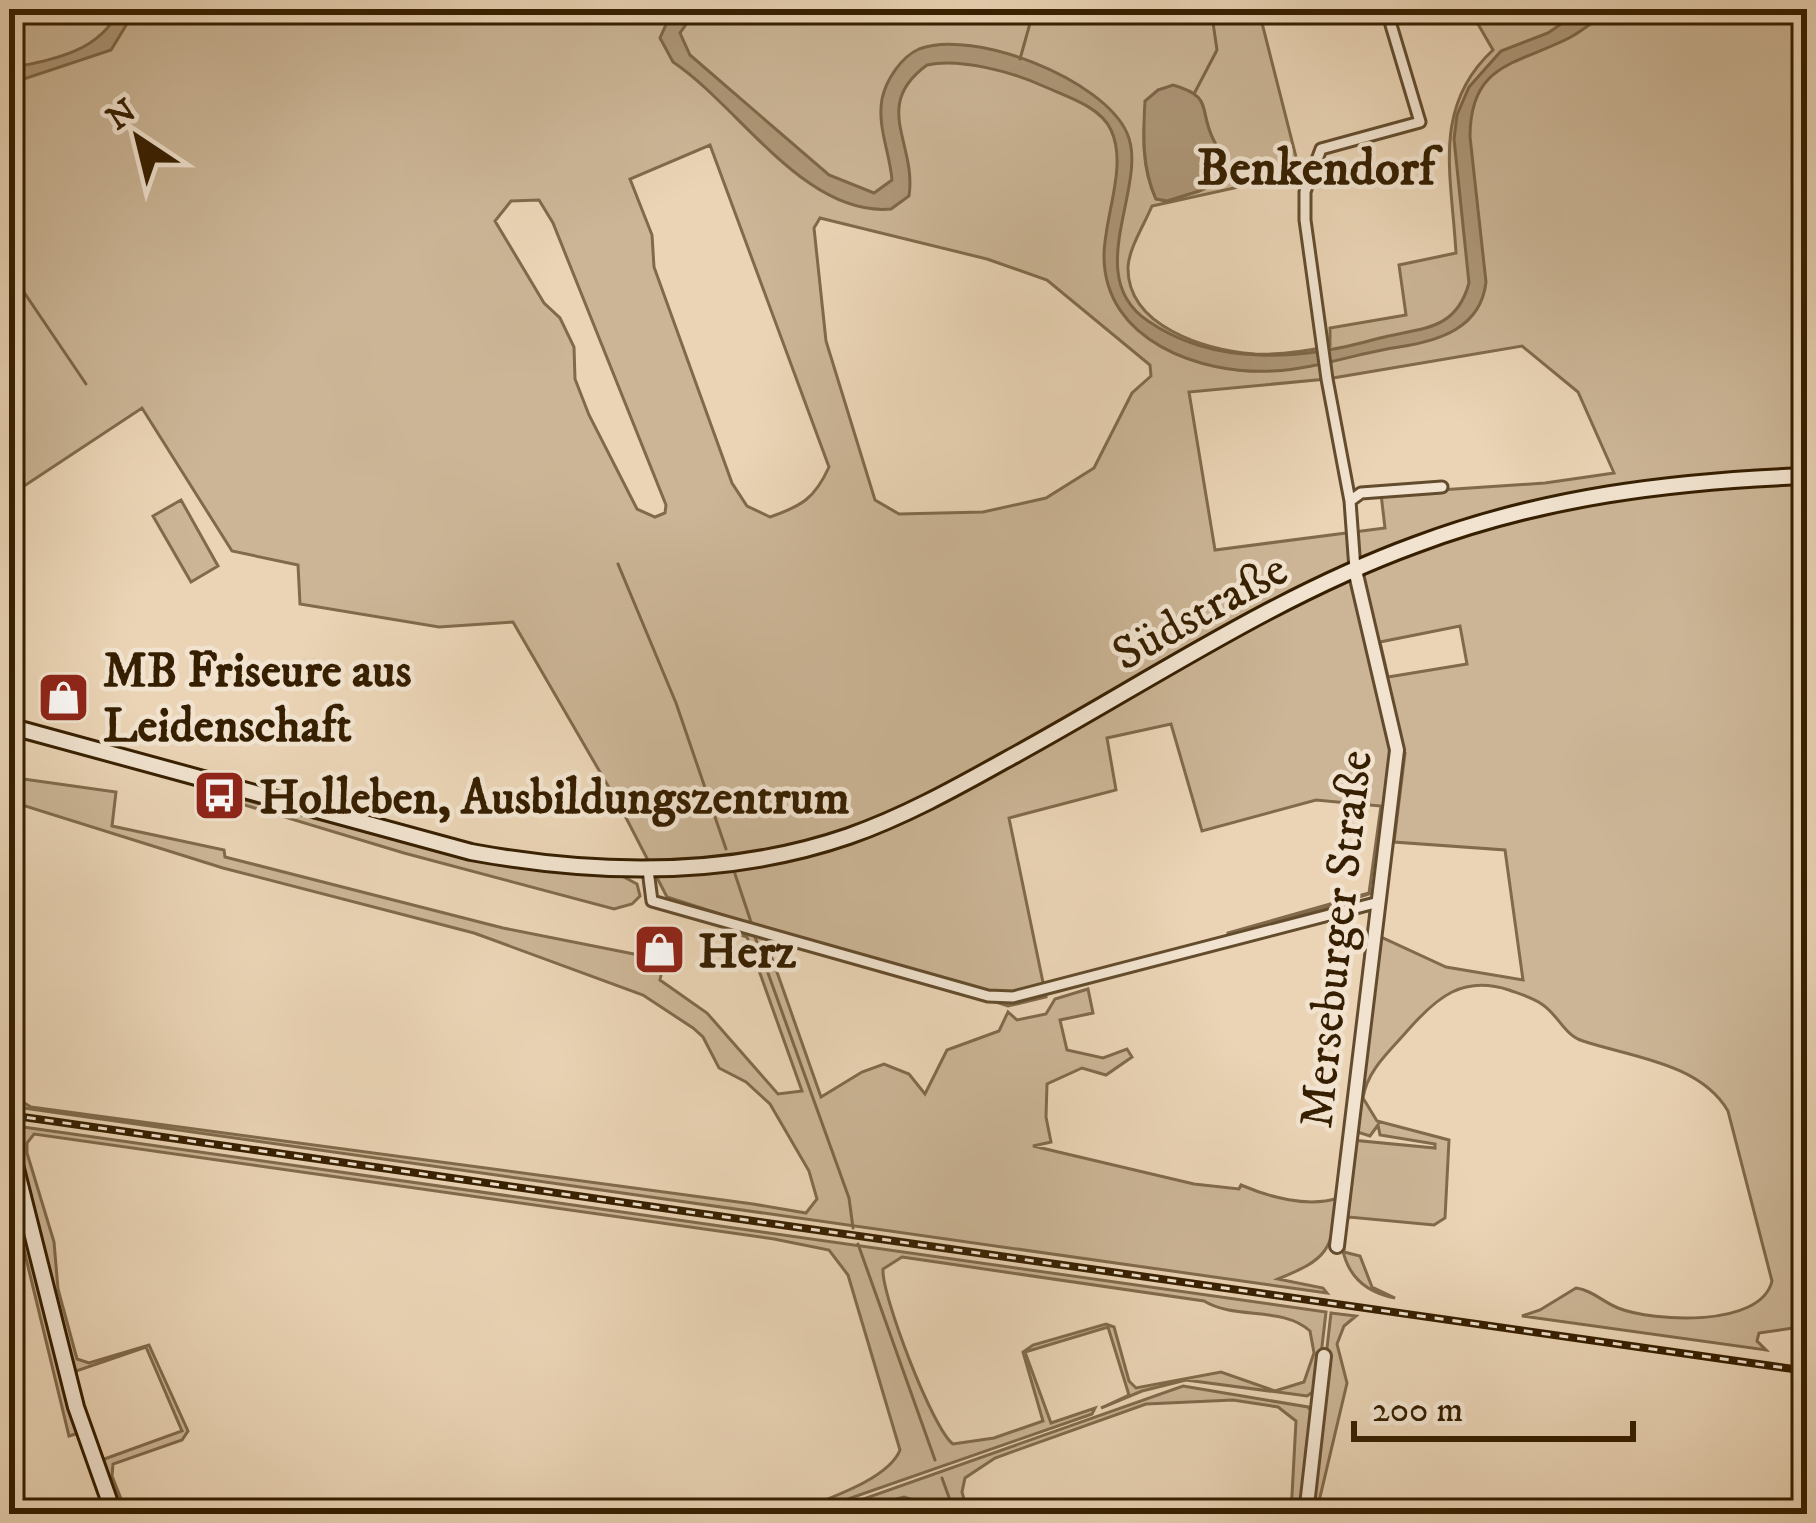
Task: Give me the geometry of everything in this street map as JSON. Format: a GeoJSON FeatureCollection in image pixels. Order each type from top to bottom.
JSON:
{"type":"FeatureCollection","features":[{"type":"Feature","properties":{"kind":"main road","name":"Südstraße"},"geometry":{"type":"LineString","coordinates":[[9,726],[471,852],[548,865],[648,870],[763,857],[846,837],[925,805],[1258,618],[1413,545],[1554,502],[1680,483],[1807,476]]}},
{"type":"Feature","properties":{"kind":"main road"},"geometry":{"type":"LineString","coordinates":[[9,1142],[76,1407],[114,1514]]}},
{"type":"Feature","properties":{"kind":"street"},"geometry":{"type":"LineString","coordinates":[[1355,570],[1350,501],[1322,345],[1305,192],[1321,149],[1420,122],[1391,25]]}},
{"type":"Feature","properties":{"kind":"street"},"geometry":{"type":"LineString","coordinates":[[1350,501],[1360,493],[1442,487]]}},
{"type":"Feature","properties":{"kind":"street","name":"Merseburger Straße"},"geometry":{"type":"LineString","coordinates":[[1337,1246],[1397,750],[1355,570]]}},
{"type":"Feature","properties":{"kind":"street"},"geometry":{"type":"LineString","coordinates":[[648,870],[652,901],[988,996],[1013,997],[1379,902]]}},
{"type":"Feature","properties":{"kind":"street"},"geometry":{"type":"LineString","coordinates":[[1306,1514],[1324,1356]]}},
{"type":"Feature","properties":{"kind":"shaded area"},"geometry":{"type":"Polygon","coordinates":[[[9,9],[1296,9],[1261,19],[1296,157],[1263,172],[1257,183],[1152,206],[1128,267],[1131,288],[1141,305],[1173,332],[1214,347],[1264,354],[1330,346],[1330,328],[1406,315],[1399,265],[1456,253],[1450,170],[1453,119],[1473,72],[1493,50],[1471,12],[1475,9],[1807,9],[1807,1326],[1759,1333],[1757,1341],[1766,1350],[1522,1316],[1576,1288],[1634,1313],[1679,1318],[1728,1314],[1764,1296],[1772,1281],[1728,1111],[1716,1095],[1663,1064],[1577,1038],[1539,1003],[1493,986],[1464,987],[1441,999],[1387,1053],[1369,1079],[1363,1098],[1377,1121],[1449,1140],[1445,1218],[1434,1225],[1349,1217],[1344,1252],[1341,1212],[1351,1140],[1435,1148],[1435,1144],[1380,1135],[1378,1125],[1370,1136],[1354,1131],[1382,909],[1379,936],[1446,967],[1523,980],[1505,850],[1394,842],[1405,753],[1391,741],[1375,892],[1227,938],[1228,933],[1369,893],[1381,806],[1316,800],[1202,831],[1171,724],[1107,738],[1116,790],[1009,818],[1046,997],[1008,1006],[667,897],[513,622],[439,627],[300,604],[298,565],[232,551],[142,408],[9,496],[9,9]],[[1173,86],[1158,90],[1146,101],[1145,163],[1156,199],[1167,201],[1230,177],[1200,99],[1173,86]],[[710,145],[630,179],[652,235],[654,267],[732,483],[747,506],[770,517],[813,494],[829,467],[710,145]],[[539,200],[511,201],[495,221],[544,303],[560,318],[574,347],[575,379],[589,415],[637,509],[655,517],[665,513],[666,505],[553,223],[539,200]],[[820,218],[814,228],[826,341],[875,500],[899,514],[983,512],[1046,498],[1094,468],[1132,393],[1151,376],[1150,365],[1047,280],[987,259],[820,218]],[[1522,346],[1327,379],[1189,392],[1215,550],[1385,528],[1381,494],[1545,483],[1614,473],[1578,392],[1522,346]],[[1460,626],[1380,642],[1388,677],[1467,664],[1460,626]]]}},
{"type":"Feature","properties":{"kind":"shaded area"},"geometry":{"type":"Polygon","coordinates":[[[119,9],[136,9],[111,50],[9,84],[9,68],[58,57],[88,44],[111,24],[119,9]]]}},
{"type":"Feature","properties":{"kind":"shaded area"},"geometry":{"type":"Polygon","coordinates":[[[673,9],[697,9],[680,33],[690,55],[829,175],[874,193],[892,180],[882,99],[895,70],[912,53],[942,44],[971,46],[1002,52],[1065,77],[1092,94],[1127,133],[1132,154],[1118,255],[1119,280],[1129,302],[1148,321],[1201,346],[1289,355],[1433,326],[1454,312],[1469,283],[1454,139],[1457,115],[1469,87],[1501,51],[1548,33],[1583,9],[1618,9],[1500,70],[1478,94],[1470,137],[1486,282],[1476,311],[1467,321],[1429,341],[1305,367],[1245,371],[1188,359],[1162,347],[1138,331],[1120,310],[1108,286],[1104,256],[1116,144],[1106,122],[1090,108],[1002,71],[955,63],[927,65],[910,80],[899,110],[909,196],[891,209],[860,207],[802,178],[673,62],[660,38],[673,9]]]}},
{"type":"Feature","properties":{"kind":"shaded area"},"geometry":{"type":"Polygon","coordinates":[[[1173,85],[1200,99],[1230,177],[1167,201],[1156,199],[1148,175],[1144,114],[1145,101],[1173,85]]]}},
{"type":"Feature","properties":{"kind":"shaded area"},"geometry":{"type":"Polygon","coordinates":[[[181,500],[218,566],[191,582],[153,516],[181,500]]]}},
{"type":"Feature","properties":{"kind":"shaded area"},"geometry":{"type":"Polygon","coordinates":[[[9,777],[116,792],[112,826],[224,850],[225,857],[503,928],[664,960],[660,980],[707,1013],[778,1094],[802,1091],[747,937],[724,930],[726,927],[765,938],[821,1097],[884,1064],[909,1074],[925,1094],[947,1050],[999,1031],[1008,1012],[1017,1020],[1046,1014],[1055,999],[1088,989],[1093,1013],[1060,1020],[1067,1050],[1103,1058],[1127,1049],[1132,1057],[1106,1075],[1082,1068],[1047,1084],[1051,1142],[1033,1146],[1194,1184],[1239,1189],[1241,1185],[1302,1201],[1338,1198],[1324,1251],[1307,1266],[1278,1279],[1323,1288],[1327,1293],[9,1106],[9,1094],[31,1107],[806,1213],[817,1199],[809,1171],[770,1104],[746,1082],[719,1068],[693,1028],[643,995],[474,933],[223,868],[9,801],[9,777]]]}},
{"type":"Feature","properties":{"kind":"shaded area"},"geometry":{"type":"Polygon","coordinates":[[[237,798],[475,859],[622,876],[637,884],[640,896],[614,909],[404,853],[235,802],[237,798]]]}},
{"type":"Feature","properties":{"kind":"shaded area"},"geometry":{"type":"Polygon","coordinates":[[[9,1125],[1326,1312],[1317,1389],[1307,1396],[1186,1380],[1101,1408],[1129,1395],[1108,1327],[1025,1352],[1051,1423],[1095,1408],[1092,1414],[805,1514],[790,1514],[868,1480],[900,1450],[848,1275],[829,1250],[34,1134],[27,1153],[54,1242],[58,1289],[77,1359],[89,1363],[149,1345],[188,1431],[182,1440],[113,1464],[112,1476],[127,1514],[119,1514],[99,1461],[182,1431],[146,1347],[76,1371],[77,1380],[72,1380],[9,1125]],[[902,1257],[883,1269],[910,1361],[933,1414],[953,1444],[994,1438],[1043,1421],[1023,1352],[1106,1324],[1114,1327],[1129,1381],[1136,1388],[1221,1372],[1275,1391],[1304,1382],[1314,1353],[1310,1331],[1286,1318],[1204,1301],[902,1257]]]}},
{"type":"Feature","properties":{"kind":"shaded area"},"geometry":{"type":"Polygon","coordinates":[[[9,1191],[18,1199],[79,1433],[69,1436],[17,1221],[9,1210],[9,1191]]]}},
{"type":"Feature","properties":{"kind":"shaded area"},"geometry":{"type":"Polygon","coordinates":[[[1344,1252],[1360,1256],[1372,1287],[1395,1298],[1370,1289],[1354,1275],[1344,1252]]]}},
{"type":"Feature","properties":{"kind":"shaded area"},"geometry":{"type":"Polygon","coordinates":[[[1331,1313],[1356,1316],[1344,1326],[1337,1344],[1347,1383],[1316,1514],[1308,1514],[1331,1313]]]}},
{"type":"Feature","properties":{"kind":"shaded area"},"geometry":{"type":"Polygon","coordinates":[[[1183,1386],[1308,1407],[1312,1412],[1302,1514],[1291,1514],[1296,1421],[1278,1407],[1233,1400],[1146,1404],[995,1458],[965,1478],[962,1492],[968,1514],[926,1514],[920,1502],[904,1497],[839,1514],[852,1503],[1183,1386]]]}},
{"type":"Feature","properties":{"kind":"waterway"},"geometry":{"type":"LineString","coordinates":[[1020,59],[1034,9]]}},
{"type":"Feature","properties":{"kind":"waterway"},"geometry":{"type":"LineString","coordinates":[[1195,92],[1217,50],[1211,9]]}},
{"type":"Feature","properties":{"kind":"waterway"},"geometry":{"type":"LineString","coordinates":[[9,270],[86,384]]}},
{"type":"Feature","properties":{"kind":"waterway"},"geometry":{"type":"LineString","coordinates":[[618,564],[676,703],[726,849]]}},
{"type":"Feature","properties":{"kind":"waterway"},"geometry":{"type":"LineString","coordinates":[[735,874],[751,922]]}},
{"type":"Feature","properties":{"kind":"waterway"},"geometry":{"type":"LineString","coordinates":[[755,937],[849,1198],[853,1228]]}},
{"type":"Feature","properties":{"kind":"waterway"},"geometry":{"type":"LineString","coordinates":[[858,1244],[935,1460]]}},
{"type":"Feature","properties":{"kind":"waterway"},"geometry":{"type":"LineString","coordinates":[[942,1478],[955,1514]]}},
{"type":"Feature","properties":{"kind":"railway"},"geometry":{"type":"LineString","coordinates":[[9,1115],[1807,1371]]}},
{"type":"Feature","properties":{"kind":"place","name":"MB Friseure aus Leidenschaft"},"geometry":{"type":"Point","coordinates":[64,697]}},
{"type":"Feature","properties":{"kind":"place","name":"Holleben, Ausbildungszentrum"},"geometry":{"type":"Point","coordinates":[220,796]}},
{"type":"Feature","properties":{"kind":"place","name":"Herz"},"geometry":{"type":"Point","coordinates":[659,950]}},
{"type":"Feature","properties":{"kind":"district","name":"Benkendorf"},"geometry":{"type":"Point","coordinates":[1316,166]}}]}
